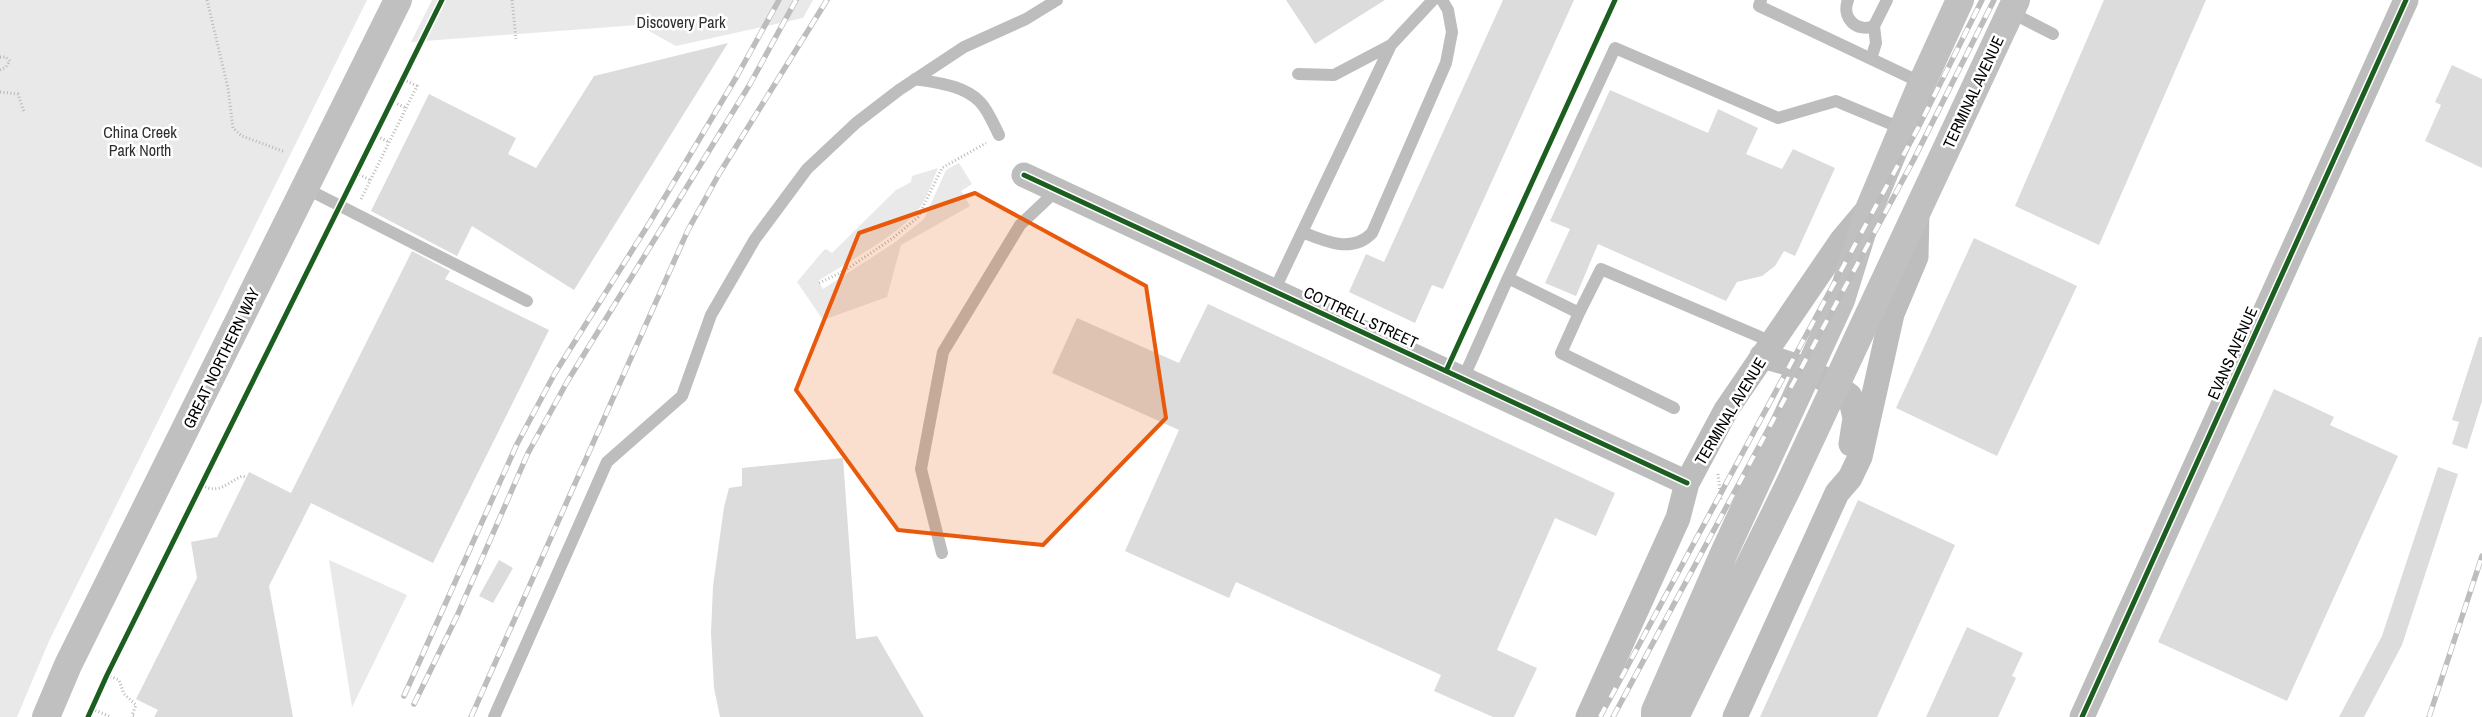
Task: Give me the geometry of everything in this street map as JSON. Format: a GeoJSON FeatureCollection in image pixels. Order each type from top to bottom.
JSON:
{"type":"FeatureCollection","features":[{"type":"Feature","properties":{"kind":"main road","name":"GREAT NORTHERN WAY"},"geometry":{"type":"LineString","coordinates":[[46,717],[68,665],[398,0]]}},
{"type":"Feature","properties":{"kind":"main road","name":"TERMINAL AVENUE"},"geometry":{"type":"LineString","coordinates":[[1654,717],[1724,553],[1841,300],[1870,207],[1922,83],[1960,0]]}},
{"type":"Feature","properties":{"kind":"main road","name":"TERMINAL AVENUE"},"geometry":{"type":"LineString","coordinates":[[1675,717],[1789,485],[2013,6]]}},
{"type":"Feature","properties":{"kind":"street","name":"EVANS AVENUE"},"geometry":{"type":"LineString","coordinates":[[2082,717],[2406,0]]}},
{"type":"Feature","properties":{"kind":"street","name":"COTTRELL STREET"},"geometry":{"type":"LineString","coordinates":[[1024,175],[1687,483]]}},
{"type":"Feature","properties":{"kind":"street","name":"TERMINAL AVENUE"},"geometry":{"type":"LineString","coordinates":[[1588,717],[1678,518],[1687,483],[1726,410],[1842,240],[1870,207]]}},
{"type":"Feature","properties":{"kind":"street","name":"TERMINAL AVENUE"},"geometry":{"type":"LineString","coordinates":[[1734,717],[1836,493],[1850,478],[1862,450],[1892,314],[1916,257],[1917,211]]}},
{"type":"Feature","properties":{"kind":"street"},"geometry":{"type":"LineString","coordinates":[[1767,349],[1788,362],[1809,370],[1835,384],[1850,396],[1855,418],[1853,436],[1848,453],[1834,483],[1836,493]]}},
{"type":"Feature","properties":{"kind":"lane"},"geometry":{"type":"LineString","coordinates":[[494,717],[607,462],[682,396],[711,315],[755,239],[807,169],[856,123],[915,79],[964,48],[1026,19],[1057,0]]}},
{"type":"Feature","properties":{"kind":"lane"},"geometry":{"type":"LineString","coordinates":[[1274,291],[1391,45],[1432,0]]}},
{"type":"Feature","properties":{"kind":"lane"},"geometry":{"type":"LineString","coordinates":[[1302,232],[1342,245],[1366,240],[1372,233],[1446,63],[1452,32],[1448,10],[1442,0]]}},
{"type":"Feature","properties":{"kind":"lane"},"geometry":{"type":"LineString","coordinates":[[1761,0],[1759,6],[1922,83]]}},
{"type":"Feature","properties":{"kind":"lane"},"geometry":{"type":"LineString","coordinates":[[1848,0],[1845,7],[1848,19],[1857,27],[1866,29],[1874,26]]}},
{"type":"Feature","properties":{"kind":"lane"},"geometry":{"type":"LineString","coordinates":[[1871,59],[1876,43],[1874,26],[1887,0]]}},
{"type":"Feature","properties":{"kind":"lane"},"geometry":{"type":"LineString","coordinates":[[2013,6],[2053,34]]}},
{"type":"Feature","properties":{"kind":"lane"},"geometry":{"type":"LineString","coordinates":[[1298,74],[1334,75],[1391,45]]}},
{"type":"Feature","properties":{"kind":"lane"},"geometry":{"type":"LineString","coordinates":[[1462,378],[1615,48],[1778,118],[1836,101],[1903,129]]}},
{"type":"Feature","properties":{"kind":"lane"},"geometry":{"type":"LineString","coordinates":[[915,79],[947,84],[970,94],[981,102],[1000,135]]}},
{"type":"Feature","properties":{"kind":"lane"},"geometry":{"type":"LineString","coordinates":[[305,188],[526,302]]}},
{"type":"Feature","properties":{"kind":"lane"},"geometry":{"type":"LineString","coordinates":[[942,553],[921,469],[942,352],[1020,225],[1057,190]]}},
{"type":"Feature","properties":{"kind":"lane"},"geometry":{"type":"LineString","coordinates":[[1674,408],[1562,353],[1601,269],[1767,349]]}},
{"type":"Feature","properties":{"kind":"lane"},"geometry":{"type":"LineString","coordinates":[[1508,278],[1579,313]]}},
{"type":"Feature","properties":{"kind":"path"},"geometry":{"type":"LineString","coordinates":[[207,0],[228,88],[233,128]]}},
{"type":"Feature","properties":{"kind":"path"},"geometry":{"type":"LineString","coordinates":[[512,0],[516,39]]}},
{"type":"Feature","properties":{"kind":"path"},"geometry":{"type":"LineString","coordinates":[[0,57],[6,57],[10,61],[6,67],[0,70]]}},
{"type":"Feature","properties":{"kind":"path"},"geometry":{"type":"LineString","coordinates":[[354,213],[417,86],[402,79]]}},
{"type":"Feature","properties":{"kind":"path"},"geometry":{"type":"LineString","coordinates":[[0,92],[18,94],[24,112]]}},
{"type":"Feature","properties":{"kind":"path"},"geometry":{"type":"LineString","coordinates":[[391,102],[406,108]]}},
{"type":"Feature","properties":{"kind":"path"},"geometry":{"type":"LineString","coordinates":[[227,127],[233,128],[242,136],[285,152]]}},
{"type":"Feature","properties":{"kind":"path"},"geometry":{"type":"LineString","coordinates":[[374,135],[389,142]]}},
{"type":"Feature","properties":{"kind":"path"},"geometry":{"type":"LineString","coordinates":[[819,283],[844,271],[893,238],[918,217],[942,168],[1000,135]]}},
{"type":"Feature","properties":{"kind":"path"},"geometry":{"type":"LineString","coordinates":[[356,173],[370,180]]}},
{"type":"Feature","properties":{"kind":"path"},"geometry":{"type":"LineString","coordinates":[[1716,469],[1720,479],[1722,503]]}},
{"type":"Feature","properties":{"kind":"path"},"geometry":{"type":"LineString","coordinates":[[202,486],[218,490],[242,476],[246,477]]}},
{"type":"Feature","properties":{"kind":"path"},"geometry":{"type":"LineString","coordinates":[[107,676],[118,680],[124,694],[136,705],[132,715],[135,716]]}},
{"type":"Feature","properties":{"kind":"path"},"geometry":{"type":"LineString","coordinates":[[92,708],[111,717]]}},
{"type":"Feature","properties":{"kind":"highlighted area"},"geometry":{"type":"Polygon","coordinates":[[[975,193],[1146,286],[1166,418],[1043,545],[898,530],[796,390],[859,233],[975,193]]]}},
{"type":"Feature","properties":{"kind":"green space","name":"China Creek Park North"},"geometry":{"type":"Polygon","coordinates":[[[0,0],[367,0],[49,641],[17,717],[0,717],[0,0]]]}},
{"type":"Feature","properties":{"kind":"green space","name":"Discovery Park"},"geometry":{"type":"Polygon","coordinates":[[[432,0],[813,0],[803,18],[676,46],[638,25],[411,42],[432,0]]]}},
{"type":"Feature","properties":{"kind":"green space"},"geometry":{"type":"Polygon","coordinates":[[[959,163],[972,184],[961,191],[970,206],[901,245],[887,297],[823,320],[797,282],[823,251],[826,249],[832,253],[896,190],[911,182],[912,176],[938,168],[924,202],[912,216],[888,237],[818,281],[823,289],[894,243],[924,219],[946,170],[959,163]]]}},
{"type":"Feature","properties":{"kind":"green space"},"geometry":{"type":"Polygon","coordinates":[[[329,560],[407,595],[352,707],[329,560]]]}},
{"type":"Feature","properties":{"kind":"building"},"geometry":{"type":"Polygon","coordinates":[[[1286,0],[1385,0],[1315,44],[1286,0]]]}},
{"type":"Feature","properties":{"kind":"building"},"geometry":{"type":"Polygon","coordinates":[[[1503,0],[1574,0],[1443,289],[1432,285],[1415,323],[1349,292],[1366,254],[1384,262],[1503,0]]]}},
{"type":"Feature","properties":{"kind":"building"},"geometry":{"type":"Polygon","coordinates":[[[2104,0],[2206,0],[2099,245],[2015,206],[2104,0]]]}},
{"type":"Feature","properties":{"kind":"building"},"geometry":{"type":"Polygon","coordinates":[[[728,43],[574,290],[472,226],[457,256],[371,211],[429,94],[516,138],[508,154],[536,168],[594,76],[728,43]]]}},
{"type":"Feature","properties":{"kind":"building"},"geometry":{"type":"Polygon","coordinates":[[[2452,65],[2482,79],[2482,168],[2425,141],[2441,105],[2435,102],[2452,65]]]}},
{"type":"Feature","properties":{"kind":"building"},"geometry":{"type":"Polygon","coordinates":[[[1610,90],[1708,133],[1718,109],[1758,128],[1746,154],[1782,169],[1793,149],[1835,168],[1795,256],[1784,251],[1775,266],[1762,276],[1737,282],[1726,301],[1598,244],[1576,296],[1545,283],[1570,229],[1550,221],[1610,90]]]}},
{"type":"Feature","properties":{"kind":"building"},"geometry":{"type":"Polygon","coordinates":[[[1974,238],[2077,286],[1997,456],[1896,408],[1974,238]]]}},
{"type":"Feature","properties":{"kind":"building"},"geometry":{"type":"Polygon","coordinates":[[[412,251],[450,271],[445,279],[549,330],[433,563],[311,503],[269,586],[293,717],[154,717],[158,710],[136,699],[197,578],[191,542],[217,537],[249,472],[291,493],[412,251]]]}},
{"type":"Feature","properties":{"kind":"building"},"geometry":{"type":"Polygon","coordinates":[[[1208,304],[1615,493],[1596,536],[1555,518],[1497,650],[1537,668],[1514,717],[1493,717],[1434,691],[1441,675],[1236,582],[1229,598],[1125,551],[1179,430],[1052,373],[1077,318],[1179,363],[1208,304]]]}},
{"type":"Feature","properties":{"kind":"building"},"geometry":{"type":"Polygon","coordinates":[[[2479,337],[2482,337],[2482,401],[2467,449],[2452,444],[2459,422],[2452,420],[2479,337]]]}},
{"type":"Feature","properties":{"kind":"building"},"geometry":{"type":"Polygon","coordinates":[[[2274,389],[2334,417],[2330,425],[2398,456],[2287,701],[2158,642],[2274,389]]]}},
{"type":"Feature","properties":{"kind":"building"},"geometry":{"type":"Polygon","coordinates":[[[843,458],[856,639],[877,636],[924,717],[720,717],[714,688],[711,633],[713,586],[724,507],[729,488],[742,486],[742,468],[843,458]]]}},
{"type":"Feature","properties":{"kind":"building"},"geometry":{"type":"Polygon","coordinates":[[[2438,467],[2458,474],[2402,645],[2364,717],[2339,717],[2382,636],[2438,467]]]}},
{"type":"Feature","properties":{"kind":"building"},"geometry":{"type":"Polygon","coordinates":[[[1858,500],[1955,545],[1877,717],[1760,717],[1858,500]]]}},
{"type":"Feature","properties":{"kind":"building"},"geometry":{"type":"Polygon","coordinates":[[[499,560],[513,568],[493,603],[479,596],[499,560]]]}},
{"type":"Feature","properties":{"kind":"building"},"geometry":{"type":"Polygon","coordinates":[[[1967,627],[2023,653],[2012,676],[2016,678],[1998,717],[1926,717],[1967,627]]]}},
{"type":"Feature","properties":{"kind":"railway"},"geometry":{"type":"LineString","coordinates":[[404,696],[517,444],[555,373],[650,222],[737,76],[779,0]]}},
{"type":"Feature","properties":{"kind":"railway"},"geometry":{"type":"LineString","coordinates":[[414,704],[457,616],[528,453],[567,382],[750,84],[796,0]]}},
{"type":"Feature","properties":{"kind":"railway"},"geometry":{"type":"LineString","coordinates":[[471,717],[688,230],[719,174],[827,0]]}},
{"type":"Feature","properties":{"kind":"railway"},"geometry":{"type":"LineString","coordinates":[[1600,717],[1918,128],[1982,0]]}},
{"type":"Feature","properties":{"kind":"railway"},"geometry":{"type":"LineString","coordinates":[[1613,717],[1913,161],[1994,0]]}},
{"type":"Feature","properties":{"kind":"railway"},"geometry":{"type":"LineString","coordinates":[[2429,717],[2482,556]]}},
{"type":"Feature","properties":{"kind":"cycle path"},"geometry":{"type":"LineString","coordinates":[[88,717],[107,675],[442,0]]}},
{"type":"Feature","properties":{"kind":"cycle path"},"geometry":{"type":"LineString","coordinates":[[1446,371],[1615,0]]}},
{"type":"Feature","properties":{"kind":"cycle path"},"geometry":{"type":"LineString","coordinates":[[2082,717],[2406,0]]}},
{"type":"Feature","properties":{"kind":"cycle path"},"geometry":{"type":"LineString","coordinates":[[1024,175],[1687,483]]}}]}
